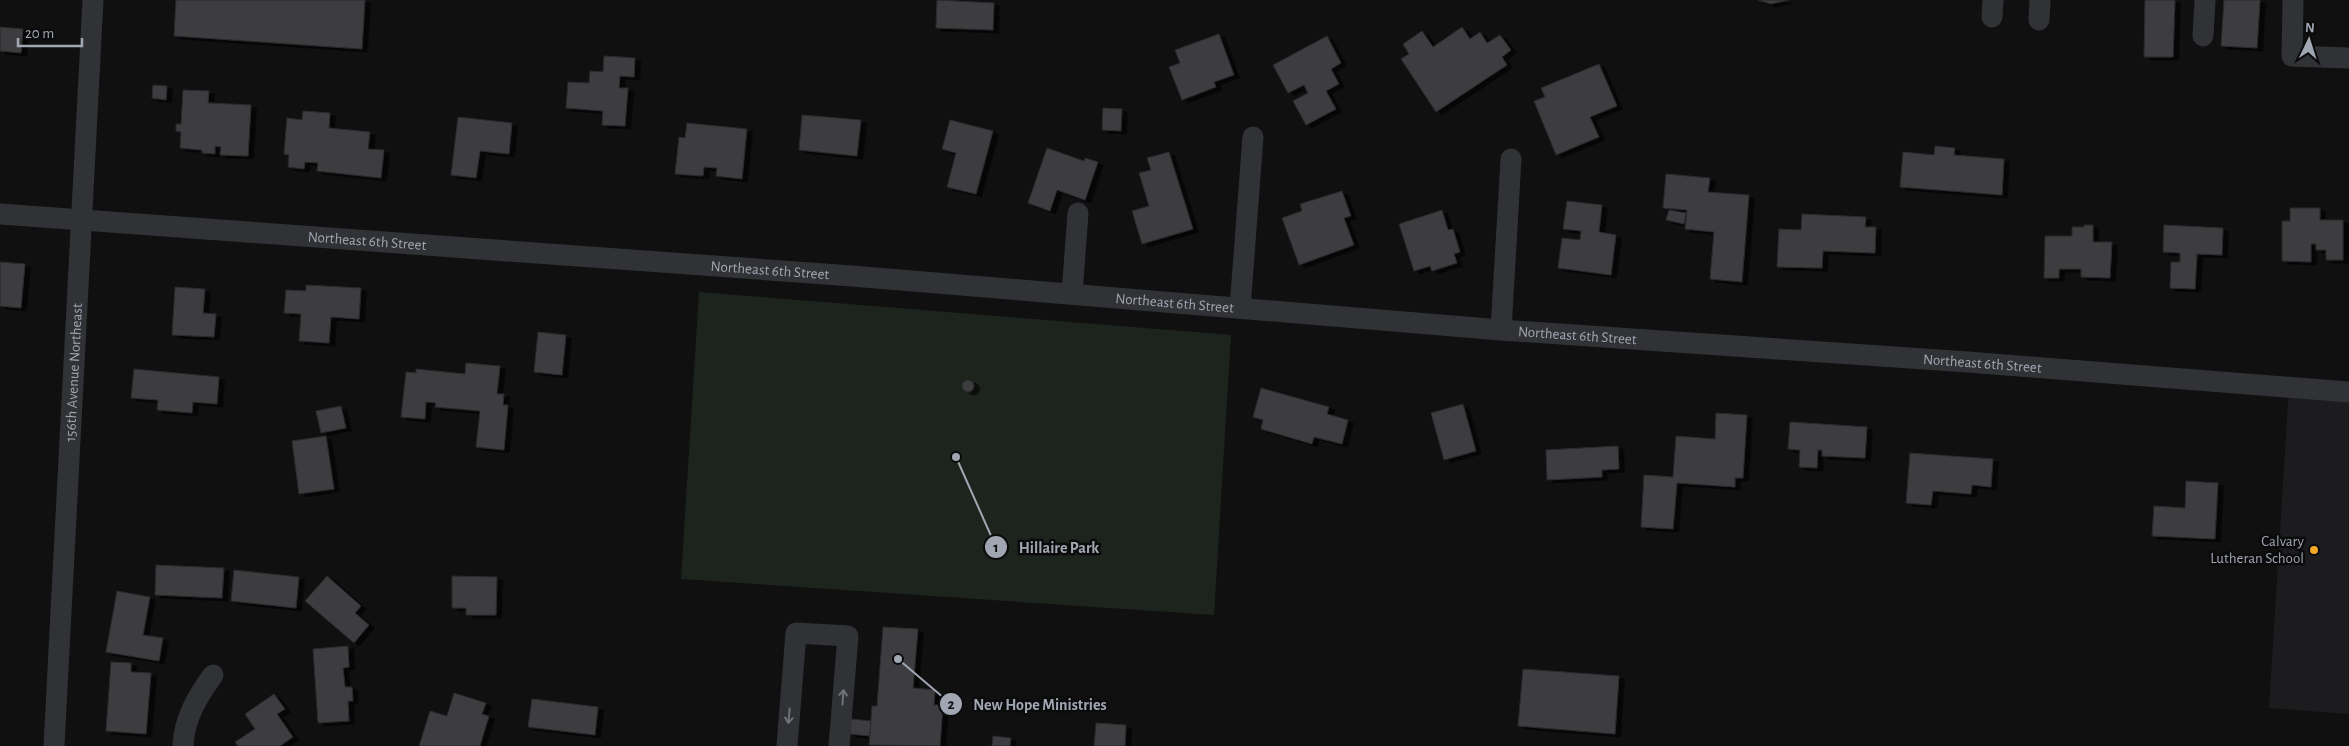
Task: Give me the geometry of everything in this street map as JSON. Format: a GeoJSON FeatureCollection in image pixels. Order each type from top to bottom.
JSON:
{"type":"FeatureCollection","features":[{"type":"Feature","properties":{"kind":"street","name":"156th Avenue Northeast"},"geometry":{"type":"LineString","coordinates":[[54,746],[93,0]]}},
{"type":"Feature","properties":{"kind":"street"},"geometry":{"type":"LineString","coordinates":[[2203,36],[2205,0]]}},
{"type":"Feature","properties":{"kind":"street"},"geometry":{"type":"LineString","coordinates":[[2293,0],[2292,56],[2349,58]]}},
{"type":"Feature","properties":{"kind":"street"},"geometry":{"type":"LineString","coordinates":[[1240,308],[1253,137]]}},
{"type":"Feature","properties":{"kind":"street"},"geometry":{"type":"LineString","coordinates":[[1501,330],[1511,159]]}},
{"type":"Feature","properties":{"kind":"street"},"geometry":{"type":"LineString","coordinates":[[1072,294],[1078,213]]}},
{"type":"Feature","properties":{"kind":"street","name":"Northeast 6th Street"},"geometry":{"type":"LineString","coordinates":[[0,214],[842,276],[1501,330],[1968,362],[2349,392]]}},
{"type":"Feature","properties":{"kind":"street"},"geometry":{"type":"LineString","coordinates":[[787,746],[796,632],[848,636],[839,746]]}},
{"type":"Feature","properties":{"kind":"street"},"geometry":{"type":"LineString","coordinates":[[183,746],[189,716],[198,695],[213,675]]}},
{"type":"Feature","properties":{"kind":"shaded area"},"geometry":{"type":"Polygon","coordinates":[[[699,292],[1231,335],[1214,615],[681,579],[699,292]]]}},
{"type":"Feature","properties":{"kind":"shaded area","name":"Calvary Lutheran School"},"geometry":{"type":"Polygon","coordinates":[[[2289,387],[2349,392],[2349,714],[2269,708],[2289,387]]]}},
{"type":"Feature","properties":{"kind":"building"},"geometry":{"type":"Polygon","coordinates":[[[176,0],[365,0],[362,49],[174,36],[176,0]]]}},
{"type":"Feature","properties":{"kind":"building"},"geometry":{"type":"Polygon","coordinates":[[[937,0],[994,3],[993,30],[936,28],[937,0]]]}},
{"type":"Feature","properties":{"kind":"building"},"geometry":{"type":"Polygon","coordinates":[[[1758,0],[1788,0],[1771,4],[1758,0]]]}},
{"type":"Feature","properties":{"kind":"building"},"geometry":{"type":"Polygon","coordinates":[[[2145,0],[2175,0],[2173,57],[2144,57],[2145,0]]]}},
{"type":"Feature","properties":{"kind":"building"},"geometry":{"type":"Polygon","coordinates":[[[2224,0],[2260,0],[2257,48],[2221,46],[2224,0]]]}},
{"type":"Feature","properties":{"kind":"building"},"geometry":{"type":"Polygon","coordinates":[[[0,27],[23,29],[21,53],[0,51],[0,27]]]}},
{"type":"Feature","properties":{"kind":"building"},"geometry":{"type":"Polygon","coordinates":[[[1462,27],[1470,39],[1480,32],[1487,43],[1500,35],[1511,50],[1502,57],[1507,65],[1436,112],[1401,59],[1409,54],[1403,44],[1422,31],[1433,47],[1462,27]]]}},
{"type":"Feature","properties":{"kind":"building"},"geometry":{"type":"Polygon","coordinates":[[[1219,34],[1234,75],[1214,82],[1216,87],[1182,100],[1169,67],[1180,63],[1175,50],[1219,34]]]}},
{"type":"Feature","properties":{"kind":"building"},"geometry":{"type":"Polygon","coordinates":[[[1327,36],[1341,63],[1331,69],[1339,84],[1326,91],[1336,109],[1306,125],[1293,101],[1308,93],[1304,85],[1288,93],[1273,65],[1327,36]]]}},
{"type":"Feature","properties":{"kind":"building"},"geometry":{"type":"Polygon","coordinates":[[[604,56],[635,58],[634,77],[620,76],[619,88],[628,88],[625,126],[602,125],[603,111],[566,108],[568,82],[589,83],[590,71],[603,72],[604,56]]]}},
{"type":"Feature","properties":{"kind":"building"},"geometry":{"type":"Polygon","coordinates":[[[1599,64],[1617,106],[1590,117],[1599,137],[1556,155],[1534,101],[1545,97],[1541,88],[1599,64]]]}},
{"type":"Feature","properties":{"kind":"building"},"geometry":{"type":"Polygon","coordinates":[[[153,85],[167,86],[166,100],[152,98],[153,85]]]}},
{"type":"Feature","properties":{"kind":"building"},"geometry":{"type":"Polygon","coordinates":[[[183,90],[209,91],[208,103],[251,105],[248,156],[220,155],[221,147],[215,146],[215,154],[202,153],[202,150],[180,148],[181,132],[176,131],[176,124],[181,124],[183,90]]]}},
{"type":"Feature","properties":{"kind":"building"},"geometry":{"type":"Polygon","coordinates":[[[1103,108],[1122,109],[1121,131],[1102,130],[1103,108]]]}},
{"type":"Feature","properties":{"kind":"building"},"geometry":{"type":"Polygon","coordinates":[[[303,111],[330,113],[329,128],[370,132],[368,149],[384,150],[381,178],[317,171],[318,163],[305,162],[304,169],[288,167],[289,155],[284,154],[287,118],[302,120],[303,111]]]}},
{"type":"Feature","properties":{"kind":"building"},"geometry":{"type":"Polygon","coordinates":[[[802,115],[861,120],[857,156],[799,150],[802,115]]]}},
{"type":"Feature","properties":{"kind":"building"},"geometry":{"type":"Polygon","coordinates":[[[458,117],[512,123],[509,154],[480,151],[476,178],[451,175],[458,117]]]}},
{"type":"Feature","properties":{"kind":"building"},"geometry":{"type":"Polygon","coordinates":[[[950,120],[993,131],[976,194],[947,187],[956,153],[942,149],[950,120]]]}},
{"type":"Feature","properties":{"kind":"building"},"geometry":{"type":"Polygon","coordinates":[[[687,123],[747,129],[742,179],[716,176],[717,168],[704,167],[703,176],[675,174],[679,137],[685,138],[687,123]]]}},
{"type":"Feature","properties":{"kind":"building"},"geometry":{"type":"Polygon","coordinates":[[[1935,146],[1955,148],[1954,155],[2004,159],[2002,195],[1900,187],[1903,152],[1934,155],[1935,146]]]}},
{"type":"Feature","properties":{"kind":"building"},"geometry":{"type":"Polygon","coordinates":[[[1047,148],[1084,161],[1085,158],[1098,162],[1085,200],[1057,190],[1050,211],[1028,203],[1047,148]]]}},
{"type":"Feature","properties":{"kind":"building"},"geometry":{"type":"Polygon","coordinates":[[[1169,152],[1193,229],[1142,244],[1132,211],[1149,206],[1139,173],[1151,170],[1147,158],[1169,152]]]}},
{"type":"Feature","properties":{"kind":"building"},"geometry":{"type":"Polygon","coordinates":[[[1666,174],[1710,178],[1708,192],[1749,195],[1742,282],[1710,279],[1714,232],[1685,229],[1687,210],[1663,208],[1666,174]]]}},
{"type":"Feature","properties":{"kind":"building"},"geometry":{"type":"Polygon","coordinates":[[[1342,191],[1351,216],[1344,218],[1354,245],[1299,265],[1282,218],[1302,211],[1300,204],[1342,191]]]}},
{"type":"Feature","properties":{"kind":"building"},"geometry":{"type":"Polygon","coordinates":[[[1567,201],[1602,205],[1599,232],[1616,235],[1611,275],[1558,268],[1562,238],[1580,240],[1581,231],[1563,229],[1567,201]]]}},
{"type":"Feature","properties":{"kind":"building"},"geometry":{"type":"Polygon","coordinates":[[[2290,208],[2320,208],[2320,220],[2343,220],[2343,260],[2326,260],[2326,250],[2316,250],[2316,244],[2311,244],[2311,262],[2282,261],[2282,221],[2290,221],[2290,208]]]}},
{"type":"Feature","properties":{"kind":"building"},"geometry":{"type":"Polygon","coordinates":[[[1442,210],[1448,230],[1453,229],[1460,252],[1454,254],[1457,263],[1432,271],[1430,266],[1414,271],[1399,224],[1442,210]]]}},
{"type":"Feature","properties":{"kind":"building"},"geometry":{"type":"Polygon","coordinates":[[[1669,210],[1686,213],[1684,224],[1666,220],[1669,210]]]}},
{"type":"Feature","properties":{"kind":"building"},"geometry":{"type":"Polygon","coordinates":[[[1802,214],[1866,217],[1865,227],[1876,227],[1875,253],[1823,251],[1822,268],[1777,267],[1779,229],[1801,230],[1802,214]]]}},
{"type":"Feature","properties":{"kind":"building"},"geometry":{"type":"Polygon","coordinates":[[[2084,225],[2093,225],[2093,242],[2112,242],[2110,278],[2081,277],[2081,269],[2059,269],[2059,278],[2044,278],[2045,236],[2072,236],[2072,227],[2084,227],[2084,225]]]}},
{"type":"Feature","properties":{"kind":"building"},"geometry":{"type":"Polygon","coordinates":[[[2164,225],[2223,228],[2222,255],[2197,254],[2195,289],[2170,288],[2171,262],[2180,262],[2180,253],[2163,252],[2164,225]]]}},
{"type":"Feature","properties":{"kind":"building"},"geometry":{"type":"Polygon","coordinates":[[[0,262],[25,264],[21,308],[0,306],[0,262]]]}},
{"type":"Feature","properties":{"kind":"building"},"geometry":{"type":"Polygon","coordinates":[[[306,285],[361,288],[359,319],[331,317],[329,343],[299,341],[301,314],[284,313],[286,290],[306,291],[306,285]]]}},
{"type":"Feature","properties":{"kind":"building"},"geometry":{"type":"Polygon","coordinates":[[[175,287],[205,289],[203,313],[216,314],[214,337],[172,335],[175,287]]]}},
{"type":"Feature","properties":{"kind":"building"},"geometry":{"type":"Polygon","coordinates":[[[538,332],[566,335],[562,375],[534,372],[538,332]]]}},
{"type":"Feature","properties":{"kind":"building"},"geometry":{"type":"Polygon","coordinates":[[[466,363],[500,366],[497,394],[504,394],[503,405],[508,405],[504,450],[476,447],[480,411],[435,407],[436,403],[426,402],[425,419],[401,417],[406,372],[416,373],[416,369],[465,374],[466,363]]]}},
{"type":"Feature","properties":{"kind":"building"},"geometry":{"type":"Polygon","coordinates":[[[134,369],[219,377],[217,404],[193,402],[192,413],[157,410],[158,400],[131,398],[134,369]]]}},
{"type":"Feature","properties":{"kind":"building"},"geometry":{"type":"Polygon","coordinates":[[[966,380],[970,380],[974,386],[970,392],[966,392],[962,388],[962,384],[966,380]]]}},
{"type":"Feature","properties":{"kind":"building"},"geometry":{"type":"Polygon","coordinates":[[[1261,388],[1329,407],[1327,414],[1348,420],[1342,444],[1314,437],[1312,444],[1261,429],[1263,420],[1253,417],[1261,388]]]}},
{"type":"Feature","properties":{"kind":"building"},"geometry":{"type":"Polygon","coordinates":[[[1463,404],[1476,451],[1444,460],[1431,413],[1463,404]]]}},
{"type":"Feature","properties":{"kind":"building"},"geometry":{"type":"Polygon","coordinates":[[[341,406],[346,428],[321,433],[316,411],[341,406]]]}},
{"type":"Feature","properties":{"kind":"building"},"geometry":{"type":"Polygon","coordinates":[[[1716,413],[1747,415],[1743,478],[1735,478],[1735,487],[1677,483],[1673,529],[1641,527],[1644,475],[1673,477],[1676,436],[1715,439],[1716,413]]]}},
{"type":"Feature","properties":{"kind":"building"},"geometry":{"type":"Polygon","coordinates":[[[1790,422],[1867,427],[1865,458],[1822,456],[1822,450],[1818,450],[1817,468],[1799,467],[1800,450],[1788,449],[1790,422]]]}},
{"type":"Feature","properties":{"kind":"building"},"geometry":{"type":"Polygon","coordinates":[[[326,436],[334,489],[299,494],[292,441],[326,436]]]}},
{"type":"Feature","properties":{"kind":"building"},"geometry":{"type":"Polygon","coordinates":[[[1618,446],[1619,469],[1602,470],[1602,477],[1547,480],[1546,450],[1618,446]]]}},
{"type":"Feature","properties":{"kind":"building"},"geometry":{"type":"Polygon","coordinates":[[[1910,453],[1993,459],[1991,487],[1972,485],[1971,494],[1933,491],[1931,505],[1906,503],[1910,453]]]}},
{"type":"Feature","properties":{"kind":"building"},"geometry":{"type":"Polygon","coordinates":[[[2186,481],[2218,483],[2215,539],[2152,536],[2154,506],[2185,508],[2186,481]]]}},
{"type":"Feature","properties":{"kind":"building"},"geometry":{"type":"Polygon","coordinates":[[[156,565],[224,568],[222,598],[155,595],[156,565]]]}},
{"type":"Feature","properties":{"kind":"building"},"geometry":{"type":"Polygon","coordinates":[[[234,570],[299,577],[296,608],[231,601],[234,570]]]}},
{"type":"Feature","properties":{"kind":"building"},"geometry":{"type":"Polygon","coordinates":[[[327,576],[361,606],[355,613],[369,625],[354,643],[305,601],[327,576]]]}},
{"type":"Feature","properties":{"kind":"building"},"geometry":{"type":"Polygon","coordinates":[[[452,576],[497,577],[496,615],[466,615],[466,608],[452,608],[452,576]]]}},
{"type":"Feature","properties":{"kind":"building"},"geometry":{"type":"Polygon","coordinates":[[[117,591],[150,597],[143,635],[163,638],[159,661],[106,652],[117,591]]]}},
{"type":"Feature","properties":{"kind":"building"},"geometry":{"type":"Polygon","coordinates":[[[883,627],[918,629],[913,688],[935,690],[934,705],[943,705],[940,746],[869,745],[872,706],[877,706],[883,627]]]}},
{"type":"Feature","properties":{"kind":"building"},"geometry":{"type":"Polygon","coordinates":[[[348,646],[349,667],[343,668],[345,687],[352,687],[353,701],[348,701],[349,721],[318,723],[313,649],[348,646]]]}},
{"type":"Feature","properties":{"kind":"building"},"geometry":{"type":"Polygon","coordinates":[[[111,662],[131,663],[131,672],[151,673],[146,734],[106,731],[111,662]]]}},
{"type":"Feature","properties":{"kind":"building"},"geometry":{"type":"Polygon","coordinates":[[[1523,669],[1619,676],[1615,734],[1518,726],[1523,669]]]}},
{"type":"Feature","properties":{"kind":"building"},"geometry":{"type":"Polygon","coordinates":[[[454,693],[486,703],[482,714],[489,716],[480,746],[419,746],[430,711],[447,716],[454,693]]]}},
{"type":"Feature","properties":{"kind":"building"},"geometry":{"type":"Polygon","coordinates":[[[274,694],[285,709],[277,714],[293,737],[280,746],[238,746],[235,742],[255,729],[245,714],[274,694]]]}},
{"type":"Feature","properties":{"kind":"building"},"geometry":{"type":"Polygon","coordinates":[[[532,699],[598,707],[595,735],[528,727],[532,699]]]}},
{"type":"Feature","properties":{"kind":"building"},"geometry":{"type":"Polygon","coordinates":[[[851,719],[871,721],[870,736],[850,734],[851,719]]]}},
{"type":"Feature","properties":{"kind":"building"},"geometry":{"type":"Polygon","coordinates":[[[1096,723],[1126,725],[1125,746],[1094,746],[1096,723]]]}},
{"type":"Feature","properties":{"kind":"building"},"geometry":{"type":"Polygon","coordinates":[[[993,736],[1011,738],[1010,746],[992,746],[993,736]]]}},
{"type":"Feature","properties":{"kind":"place","name":"Hillaire Park"},"geometry":{"type":"Point","coordinates":[956,457]}},
{"type":"Feature","properties":{"kind":"place","name":"Calvary Lutheran School"},"geometry":{"type":"Point","coordinates":[2314,550]}},
{"type":"Feature","properties":{"kind":"place","name":"New Hope Ministries"},"geometry":{"type":"Point","coordinates":[898,659]}}]}
